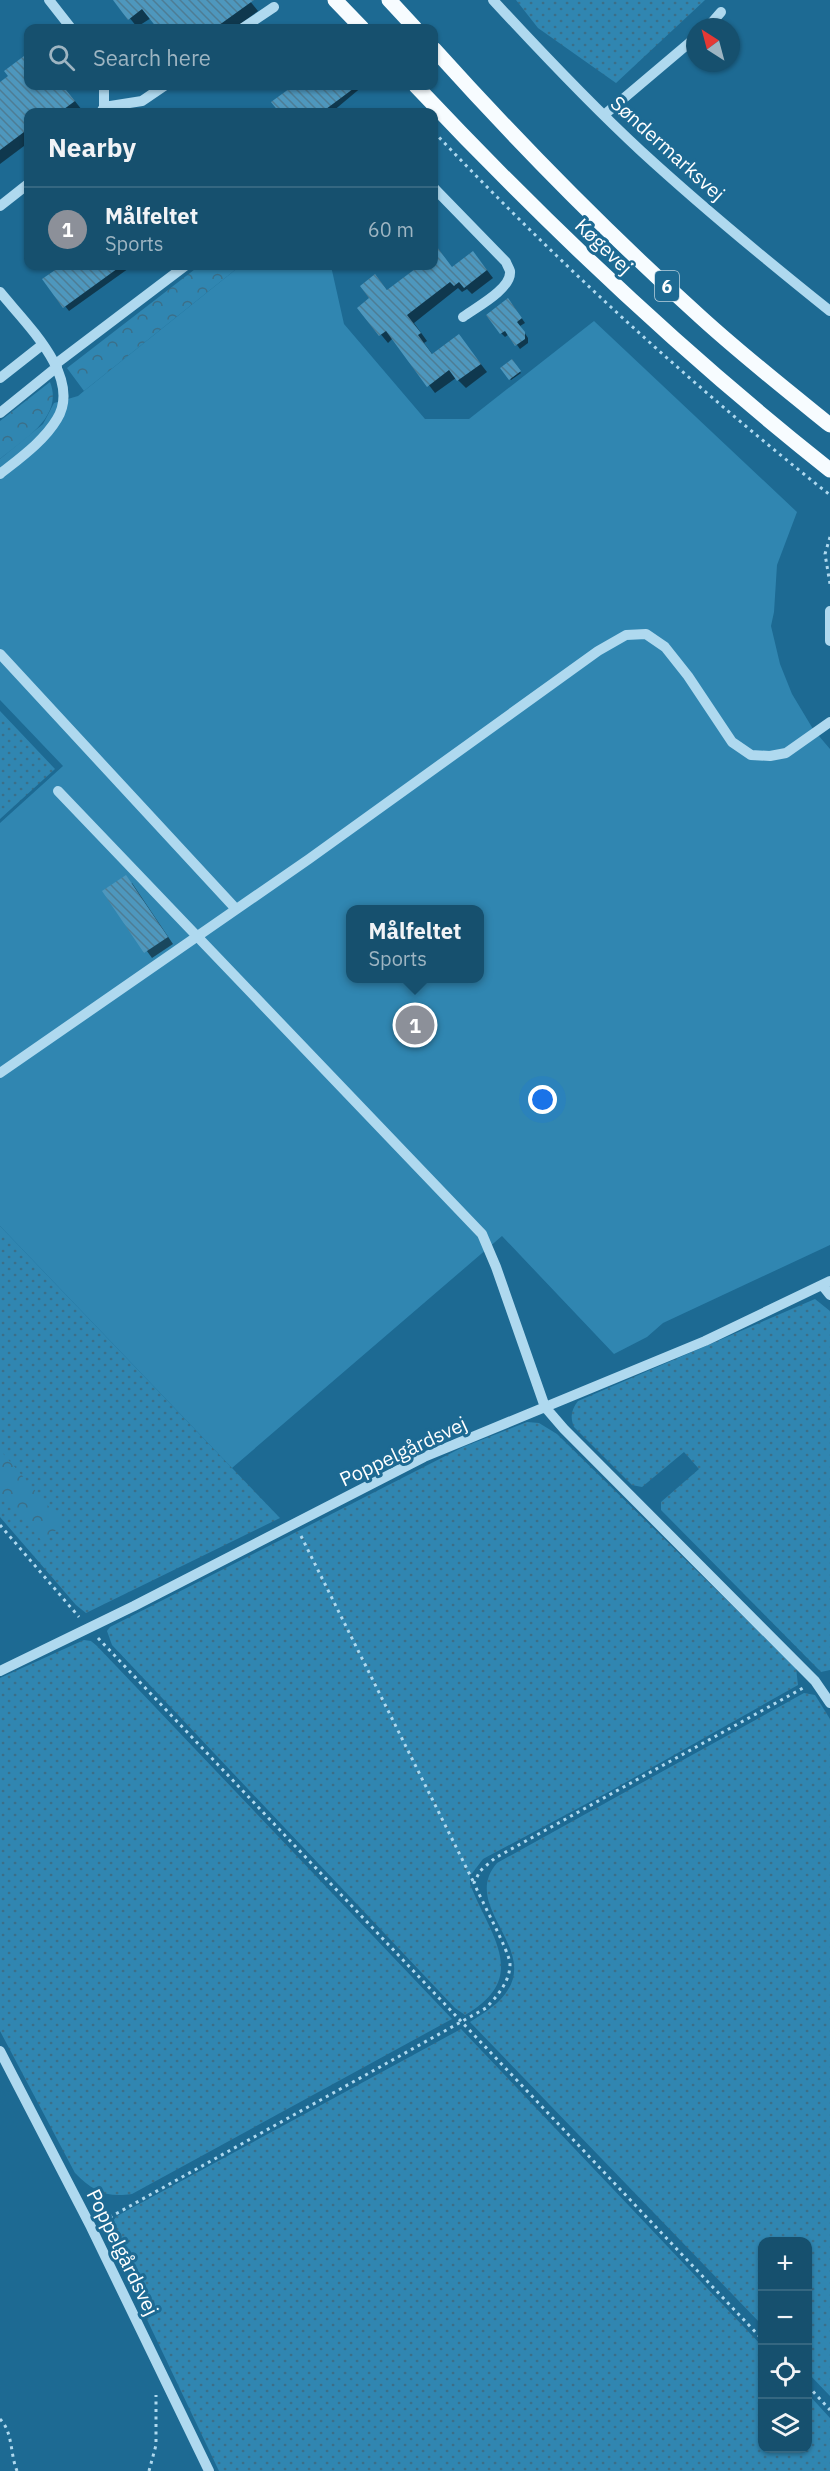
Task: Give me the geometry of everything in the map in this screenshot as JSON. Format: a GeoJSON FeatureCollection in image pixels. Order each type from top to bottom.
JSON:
{"type":"FeatureCollection","features":[{"type":"Feature","properties":{"kind":"main road"},"geometry":{"type":"LineString","coordinates":[[335,0],[358,24]]}},
{"type":"Feature","properties":{"kind":"main road"},"geometry":{"type":"LineString","coordinates":[[388,0],[411,24]]}},
{"type":"Feature","properties":{"kind":"main road","name":"Køgevej"},"geometry":{"type":"LineString","coordinates":[[438,53],[513,137],[694,312],[830,425]]}},
{"type":"Feature","properties":{"kind":"main road","name":"Køgevej"},"geometry":{"type":"LineString","coordinates":[[420,90],[438,108]]}},
{"type":"Feature","properties":{"kind":"main road","name":"Køgevej"},"geometry":{"type":"LineString","coordinates":[[438,108],[574,247],[668,335],[780,431],[830,470]]}},
{"type":"Feature","properties":{"kind":"street"},"geometry":{"type":"LineString","coordinates":[[49,0],[68,24]]}},
{"type":"Feature","properties":{"kind":"street","name":"Søndermarksvej"},"geometry":{"type":"LineString","coordinates":[[493,0],[559,72],[640,150],[756,252],[830,310]]}},
{"type":"Feature","properties":{"kind":"street"},"geometry":{"type":"LineString","coordinates":[[249,24],[274,6]]}},
{"type":"Feature","properties":{"kind":"street"},"geometry":{"type":"LineString","coordinates":[[716,18],[722,12]]}},
{"type":"Feature","properties":{"kind":"street"},"geometry":{"type":"LineString","coordinates":[[604,115],[686,46]]}},
{"type":"Feature","properties":{"kind":"street"},"geometry":{"type":"LineString","coordinates":[[102,108],[104,90]]}},
{"type":"Feature","properties":{"kind":"street"},"geometry":{"type":"LineString","coordinates":[[111,108],[141,101],[158,90]]}},
{"type":"Feature","properties":{"kind":"street"},"geometry":{"type":"LineString","coordinates":[[0,206],[24,187]]}},
{"type":"Feature","properties":{"kind":"street"},"geometry":{"type":"LineString","coordinates":[[438,192],[506,262],[510,271],[508,280],[497,293],[463,317]]}},
{"type":"Feature","properties":{"kind":"street"},"geometry":{"type":"LineString","coordinates":[[0,413],[57,365],[180,270]]}},
{"type":"Feature","properties":{"kind":"street"},"geometry":{"type":"LineString","coordinates":[[0,292],[57,365],[64,400],[57,419],[38,442],[0,474]]}},
{"type":"Feature","properties":{"kind":"street"},"geometry":{"type":"LineString","coordinates":[[0,378],[42,345]]}},
{"type":"Feature","properties":{"kind":"street"},"geometry":{"type":"LineString","coordinates":[[830,611],[830,641]]}},
{"type":"Feature","properties":{"kind":"street"},"geometry":{"type":"LineString","coordinates":[[0,1073],[309,859],[598,651],[626,635],[646,634],[664,647],[688,676],[732,742],[752,755],[770,756],[786,753],[830,723]]}},
{"type":"Feature","properties":{"kind":"street"},"geometry":{"type":"LineString","coordinates":[[0,654],[236,909]]}},
{"type":"Feature","properties":{"kind":"street"},"geometry":{"type":"LineString","coordinates":[[58,791],[482,1234],[496,1267],[545,1407],[564,1430],[815,1682],[830,1703]]}},
{"type":"Feature","properties":{"kind":"street"},"geometry":{"type":"LineString","coordinates":[[826,1283],[830,1295]]}},
{"type":"Feature","properties":{"kind":"street","name":"Poppelgårdsvej"},"geometry":{"type":"LineString","coordinates":[[0,1671],[424,1457],[705,1341],[826,1283]]}},
{"type":"Feature","properties":{"kind":"street","name":"Poppelgårdsvej"},"geometry":{"type":"LineString","coordinates":[[0,2051],[91,2228],[209,2471]]}},
{"type":"Feature","properties":{"kind":"path"},"geometry":{"type":"LineString","coordinates":[[830,537],[825,554],[830,584]]}},
{"type":"Feature","properties":{"kind":"path"},"geometry":{"type":"LineString","coordinates":[[91,2228],[486,2008],[499,1994],[505,1983],[510,1964],[474,1883],[295,1523]]}},
{"type":"Feature","properties":{"kind":"path"},"geometry":{"type":"LineString","coordinates":[[0,1525],[88,1628],[758,2335]]}},
{"type":"Feature","properties":{"kind":"path"},"geometry":{"type":"LineString","coordinates":[[474,1883],[480,1871],[495,1858],[815,1682]]}},
{"type":"Feature","properties":{"kind":"path"},"geometry":{"type":"LineString","coordinates":[[148,2471],[156,2445],[156,2391]]}},
{"type":"Feature","properties":{"kind":"path"},"geometry":{"type":"LineString","coordinates":[[812,2391],[830,2410]]}},
{"type":"Feature","properties":{"kind":"path"},"geometry":{"type":"LineString","coordinates":[[0,2419],[6,2424],[17,2471]]}},
{"type":"Feature","properties":{"kind":"green space"},"geometry":{"type":"Polygon","coordinates":[[[516,0],[705,0],[616,83],[538,28],[516,0]]]}},
{"type":"Feature","properties":{"kind":"green space"},"geometry":{"type":"Polygon","coordinates":[[[194,270],[235,270],[84,391],[67,368],[194,270]]]}},
{"type":"Feature","properties":{"kind":"green space"},"geometry":{"type":"Polygon","coordinates":[[[235,270],[332,270],[344,324],[425,419],[469,419],[594,321],[797,512],[777,565],[771,626],[780,664],[792,694],[813,729],[830,749],[830,1245],[663,1323],[647,1337],[614,1354],[502,1236],[232,1468],[0,1226],[0,823],[63,766],[0,700],[0,459],[43,424],[54,403],[78,396],[235,270]]]}},
{"type":"Feature","properties":{"kind":"green space"},"geometry":{"type":"Polygon","coordinates":[[[50,382],[53,395],[46,417],[30,436],[0,459],[0,421],[50,382]]]}},
{"type":"Feature","properties":{"kind":"green space"},"geometry":{"type":"Polygon","coordinates":[[[0,711],[55,769],[0,819],[0,711]]]}},
{"type":"Feature","properties":{"kind":"green space"},"geometry":{"type":"Polygon","coordinates":[[[0,1226],[280,1518],[86,1613],[76,1605],[0,1517],[0,1226]]]}},
{"type":"Feature","properties":{"kind":"green space"},"geometry":{"type":"Polygon","coordinates":[[[815,1299],[830,1311],[830,1670],[821,1672],[661,1510],[661,1502],[699,1469],[684,1452],[642,1487],[632,1485],[574,1427],[572,1417],[578,1401],[815,1299]]]}},
{"type":"Feature","properties":{"kind":"green space"},"geometry":{"type":"Polygon","coordinates":[[[527,1422],[539,1423],[557,1434],[796,1668],[798,1685],[612,1790],[483,1859],[470,1876],[470,1884],[495,1938],[500,1955],[501,1971],[496,1986],[485,2001],[465,2015],[455,2008],[112,1645],[107,1631],[110,1627],[463,1447],[527,1422]]]}},
{"type":"Feature","properties":{"kind":"green space"},"geometry":{"type":"Polygon","coordinates":[[[0,1450],[64,1524],[42,1541],[0,1492],[0,1450]]]}},
{"type":"Feature","properties":{"kind":"green space"},"geometry":{"type":"Polygon","coordinates":[[[84,1640],[91,1641],[97,1646],[452,2019],[132,2194],[123,2195],[100,2192],[75,2173],[0,2031],[0,1678],[84,1640]]]}},
{"type":"Feature","properties":{"kind":"green space"},"geometry":{"type":"Polygon","coordinates":[[[804,1693],[815,1695],[830,1719],[830,2396],[812,2377],[812,2237],[758,2237],[758,2321],[470,2022],[497,2003],[511,1985],[514,1966],[510,1949],[488,1897],[488,1880],[497,1863],[804,1693]]]}},
{"type":"Feature","properties":{"kind":"green space"},"geometry":{"type":"Polygon","coordinates":[[[461,2029],[758,2342],[758,2453],[812,2453],[812,2398],[830,2418],[830,2471],[219,2471],[112,2246],[108,2227],[117,2216],[461,2029]]]}},
{"type":"Feature","properties":{"kind":"building"},"geometry":{"type":"Polygon","coordinates":[[[113,0],[254,0],[221,24],[154,24],[142,9],[128,20],[113,0]]]}},
{"type":"Feature","properties":{"kind":"building"},"geometry":{"type":"Polygon","coordinates":[[[24,56],[24,90],[66,90],[75,101],[65,108],[24,108],[24,132],[0,150],[0,82],[8,76],[4,71],[24,56]]]}},
{"type":"Feature","properties":{"kind":"building"},"geometry":{"type":"Polygon","coordinates":[[[288,90],[352,90],[327,108],[276,108],[271,102],[288,90]]]}},
{"type":"Feature","properties":{"kind":"building"},"geometry":{"type":"Polygon","coordinates":[[[438,248],[452,267],[473,251],[487,270],[464,288],[459,282],[454,286],[450,282],[407,315],[421,333],[418,335],[432,354],[459,334],[481,364],[457,381],[449,370],[427,387],[386,331],[379,336],[357,308],[369,298],[360,286],[375,274],[387,290],[414,270],[438,270],[438,248]]]}},
{"type":"Feature","properties":{"kind":"building"},"geometry":{"type":"Polygon","coordinates":[[[55,270],[115,270],[63,308],[42,279],[55,270]]]}},
{"type":"Feature","properties":{"kind":"building"},"geometry":{"type":"Polygon","coordinates":[[[508,298],[522,318],[517,322],[525,332],[525,339],[515,346],[505,331],[500,334],[486,315],[508,298]]]}},
{"type":"Feature","properties":{"kind":"building"},"geometry":{"type":"Polygon","coordinates":[[[512,359],[521,371],[509,380],[500,368],[512,359]]]}},
{"type":"Feature","properties":{"kind":"building"},"geometry":{"type":"Polygon","coordinates":[[[126,875],[168,937],[144,953],[102,891],[126,875]]]}},
{"type":"Feature","properties":{"kind":"place","name":"Målfeltet"},"geometry":{"type":"Point","coordinates":[415,1025]}}]}
